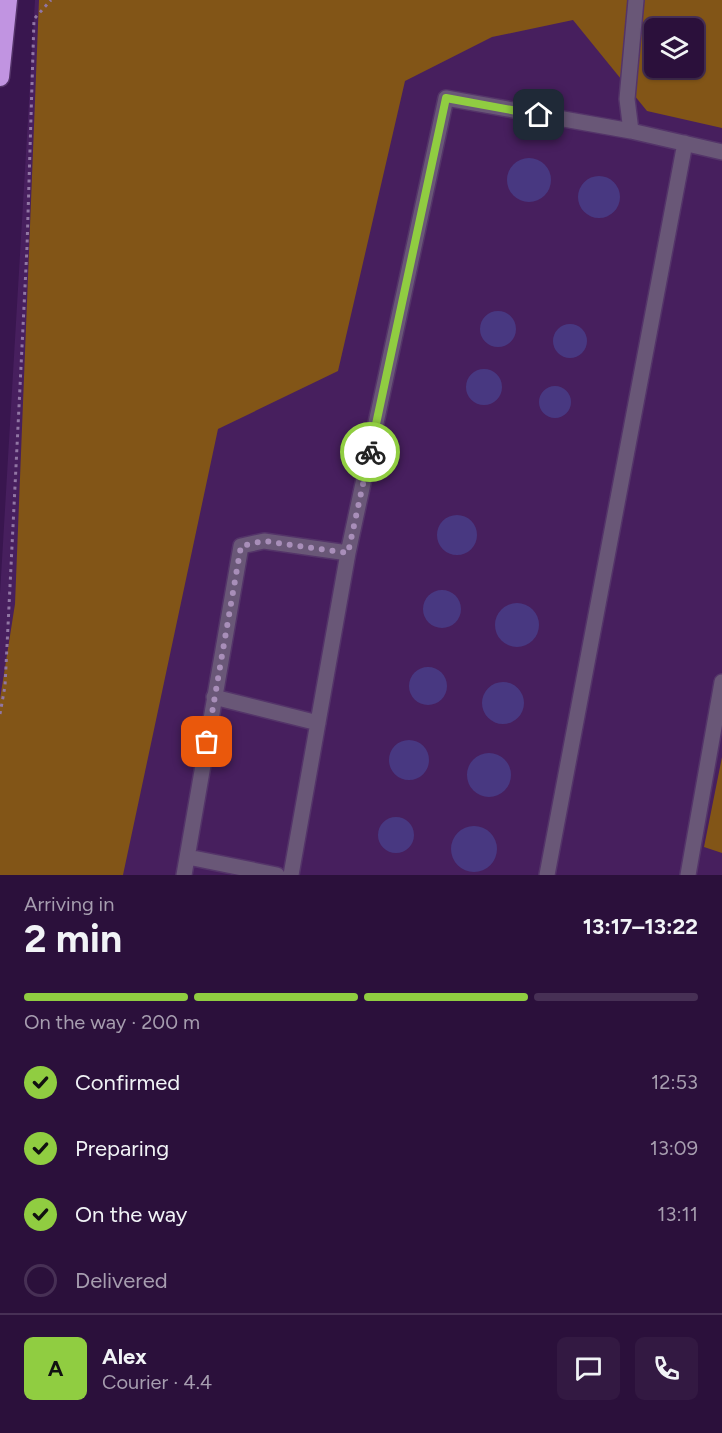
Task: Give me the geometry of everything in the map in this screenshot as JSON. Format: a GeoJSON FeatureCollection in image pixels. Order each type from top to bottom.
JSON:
{"type":"FeatureCollection","features":[{"type":"Feature","properties":{"kind":"highway"},"geometry":{"type":"LineString","coordinates":[[0,77],[8,0]]}},
{"type":"Feature","properties":{"kind":"lane"},"geometry":{"type":"LineString","coordinates":[[631,131],[627,99],[636,0]]}},
{"type":"Feature","properties":{"kind":"lane"},"geometry":{"type":"LineString","coordinates":[[291,875],[348,553],[446,98],[631,131],[722,152]]}},
{"type":"Feature","properties":{"kind":"lane"},"geometry":{"type":"LineString","coordinates":[[547,875],[685,143]]}},
{"type":"Feature","properties":{"kind":"lane"},"geometry":{"type":"LineString","coordinates":[[184,875],[241,546],[264,541],[348,553]]}},
{"type":"Feature","properties":{"kind":"lane"},"geometry":{"type":"LineString","coordinates":[[688,875],[722,682]]}},
{"type":"Feature","properties":{"kind":"lane"},"geometry":{"type":"LineString","coordinates":[[214,697],[318,723]]}},
{"type":"Feature","properties":{"kind":"lane"},"geometry":{"type":"LineString","coordinates":[[188,857],[277,875]]}},
{"type":"Feature","properties":{"kind":"path"},"geometry":{"type":"LineString","coordinates":[[0,714],[5,686],[27,247],[34,18],[51,0]]}},
{"type":"Feature","properties":{"kind":"shaded area"},"geometry":{"type":"Polygon","coordinates":[[[35,0],[722,0],[722,875],[0,875],[0,594],[35,0]]]}},
{"type":"Feature","properties":{"kind":"shaded area"},"geometry":{"type":"Polygon","coordinates":[[[39,0],[722,0],[722,128],[647,111],[573,20],[492,37],[405,81],[338,371],[218,429],[123,875],[0,875],[0,699],[15,604],[39,0]]]}},
{"type":"Feature","properties":{"kind":"shaded area"},"geometry":{"type":"Polygon","coordinates":[[[722,757],[722,853],[704,847],[722,757]]]}},
{"type":"Feature","properties":{"kind":"building"},"geometry":{"type":"Polygon","coordinates":[[[529,158],[544,165],[551,180],[544,195],[529,202],[514,195],[507,180],[514,165],[529,158]]]}},
{"type":"Feature","properties":{"kind":"building"},"geometry":{"type":"Polygon","coordinates":[[[599,176],[607,177],[614,182],[619,189],[619,205],[614,212],[607,217],[599,218],[591,217],[584,212],[579,205],[578,197],[579,189],[584,182],[591,177],[599,176]]]}},
{"type":"Feature","properties":{"kind":"building"},"geometry":{"type":"Polygon","coordinates":[[[498,311],[511,316],[516,329],[511,342],[498,347],[485,342],[480,329],[485,316],[498,311]]]}},
{"type":"Feature","properties":{"kind":"building"},"geometry":{"type":"Polygon","coordinates":[[[570,324],[582,329],[587,341],[582,353],[570,358],[558,353],[553,341],[558,329],[570,324]]]}},
{"type":"Feature","properties":{"kind":"building"},"geometry":{"type":"Polygon","coordinates":[[[484,369],[497,374],[502,387],[497,400],[484,405],[471,400],[466,387],[471,374],[484,369]]]}},
{"type":"Feature","properties":{"kind":"building"},"geometry":{"type":"Polygon","coordinates":[[[555,386],[566,391],[571,402],[566,413],[555,418],[544,413],[539,402],[544,391],[555,386]]]}},
{"type":"Feature","properties":{"kind":"building"},"geometry":{"type":"Polygon","coordinates":[[[457,515],[471,521],[477,535],[471,549],[457,555],[443,549],[437,535],[443,521],[457,515]]]}},
{"type":"Feature","properties":{"kind":"building"},"geometry":{"type":"Polygon","coordinates":[[[442,590],[449,591],[455,596],[460,602],[460,616],[455,622],[449,627],[442,628],[435,627],[429,622],[424,616],[423,609],[424,602],[429,596],[435,591],[442,590]]]}},
{"type":"Feature","properties":{"kind":"building"},"geometry":{"type":"Polygon","coordinates":[[[517,603],[532,610],[539,625],[532,640],[517,647],[502,640],[495,625],[502,610],[517,603]]]}},
{"type":"Feature","properties":{"kind":"building"},"geometry":{"type":"Polygon","coordinates":[[[428,667],[442,672],[447,686],[442,700],[428,705],[414,700],[409,686],[414,672],[428,667]]]}},
{"type":"Feature","properties":{"kind":"building"},"geometry":{"type":"Polygon","coordinates":[[[503,682],[518,688],[524,703],[518,718],[503,724],[488,718],[482,703],[488,688],[503,682]]]}},
{"type":"Feature","properties":{"kind":"building"},"geometry":{"type":"Polygon","coordinates":[[[409,740],[423,746],[429,760],[423,774],[409,780],[395,774],[389,760],[395,746],[409,740]]]}},
{"type":"Feature","properties":{"kind":"building"},"geometry":{"type":"Polygon","coordinates":[[[489,753],[498,754],[505,759],[510,766],[510,784],[505,791],[498,796],[489,797],[480,796],[473,791],[468,784],[467,775],[468,766],[473,759],[480,754],[489,753]]]}},
{"type":"Feature","properties":{"kind":"building"},"geometry":{"type":"Polygon","coordinates":[[[396,817],[409,822],[414,835],[409,848],[396,853],[383,848],[378,835],[383,822],[396,817]]]}},
{"type":"Feature","properties":{"kind":"building"},"geometry":{"type":"Polygon","coordinates":[[[479,826],[491,832],[496,840],[496,858],[491,866],[483,871],[469,872],[461,869],[454,862],[451,844],[454,836],[461,829],[479,826]]]}},
{"type":"Feature","properties":{"kind":"way so far"},"geometry":{"type":"LineString","coordinates":[[207,742],[241,546],[264,541],[348,553],[370,452]]}},
{"type":"Feature","properties":{"kind":"route"},"geometry":{"type":"LineString","coordinates":[[370,452],[446,98],[539,115]]}}]}
